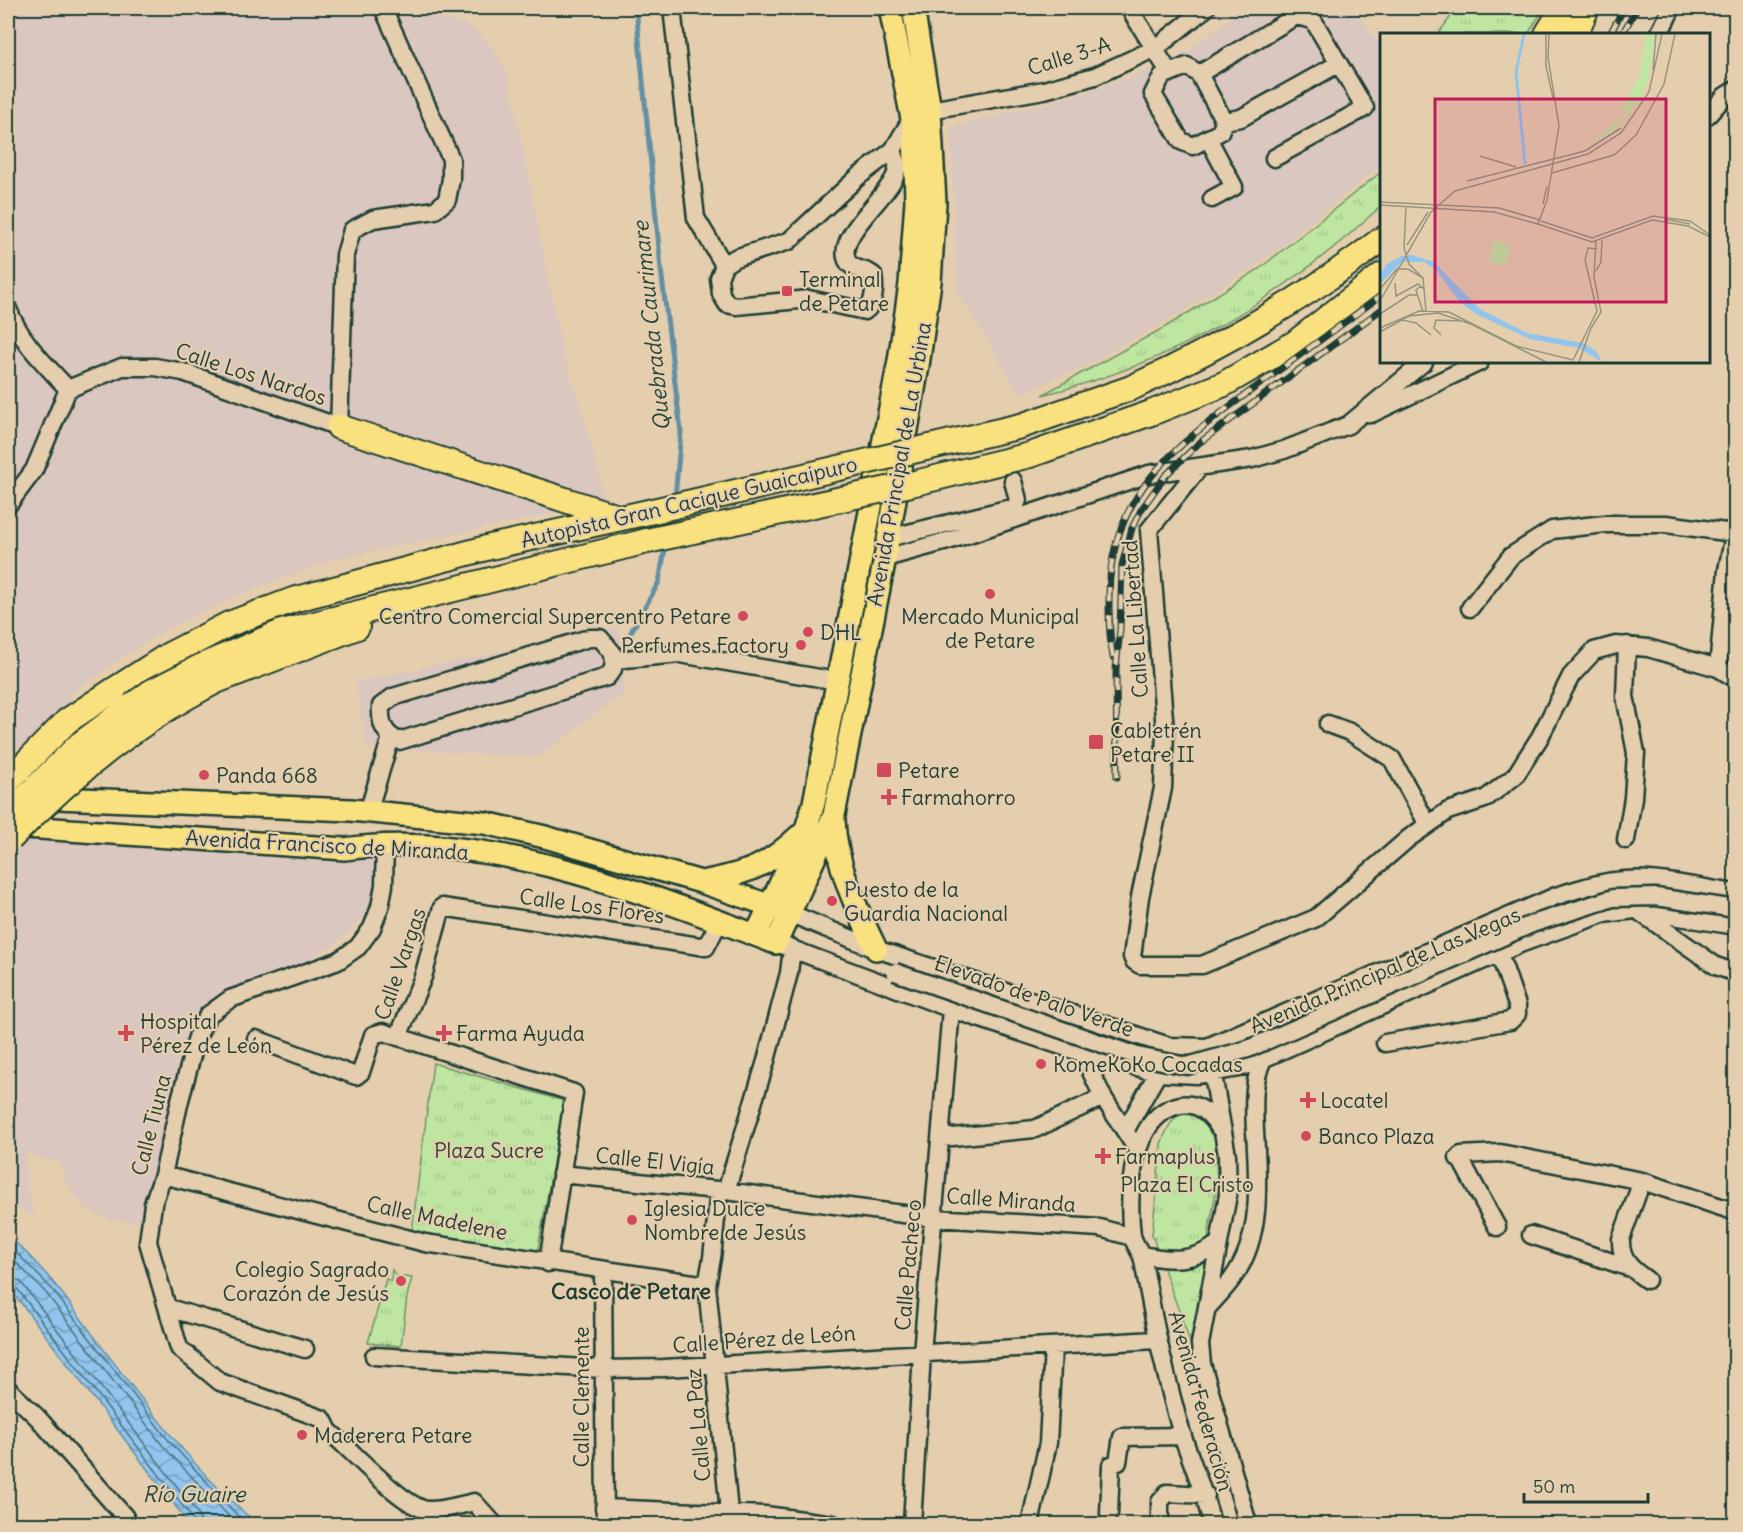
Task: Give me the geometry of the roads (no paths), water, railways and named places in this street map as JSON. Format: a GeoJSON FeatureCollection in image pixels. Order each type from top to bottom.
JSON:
{"type":"FeatureCollection","features":[{"type":"Feature","properties":{"kind":"highway"},"geometry":{"type":"LineString","coordinates":[[1548,33],[1563,8]]}},
{"type":"Feature","properties":{"kind":"highway"},"geometry":{"type":"LineString","coordinates":[[1575,33],[1587,8]]}},
{"type":"Feature","properties":{"kind":"highway","name":"Autopista Gran Cacique Guaicaipuro"},"geometry":{"type":"LineString","coordinates":[[8,781],[67,721],[167,656],[230,624],[293,600],[490,547],[1021,426],[1131,388],[1199,357],[1329,280],[1380,241]]}},
{"type":"Feature","properties":{"kind":"highway","name":"Autopista Gran Cacique Guaicaipuro"},"geometry":{"type":"LineString","coordinates":[[8,815],[80,746],[151,692],[536,570],[647,540],[899,487],[1022,457],[1152,413],[1224,384],[1295,343],[1380,277]]}},
{"type":"Feature","properties":{"kind":"highway"},"geometry":{"type":"LineString","coordinates":[[339,428],[620,517]]}},
{"type":"Feature","properties":{"kind":"highway","name":"Autopista Gran Cacique Guaicaipuro"},"geometry":{"type":"LineString","coordinates":[[8,842],[42,805],[122,738],[210,673]]}},
{"type":"Feature","properties":{"kind":"main road","name":"Avenida Principal de La Urbina"},"geometry":{"type":"LineString","coordinates":[[756,935],[806,829],[814,803],[899,361],[910,284],[921,114],[890,8]]}},
{"type":"Feature","properties":{"kind":"main road","name":"Avenida Principal de La Urbina"},"geometry":{"type":"LineString","coordinates":[[784,946],[789,913],[834,815],[886,548],[930,282],[935,203],[921,114],[913,8]]}},
{"type":"Feature","properties":{"kind":"main road","name":"Avenida Francisco de Miranda"},"geometry":{"type":"LineString","coordinates":[[8,796],[368,812],[485,823],[545,837],[701,882],[769,905]]}},
{"type":"Feature","properties":{"kind":"main road"},"geometry":{"type":"LineString","coordinates":[[834,815],[838,854],[845,880],[876,949]]}},
{"type":"Feature","properties":{"kind":"main road","name":"Avenida Francisco de Miranda"},"geometry":{"type":"LineString","coordinates":[[8,826],[345,849],[385,843],[446,848],[518,858],[618,887],[784,946]]}},
{"type":"Feature","properties":{"kind":"main road"},"geometry":{"type":"LineString","coordinates":[[701,882],[740,874],[763,866],[806,829]]}},
{"type":"Feature","properties":{"kind":"main road","name":"Avenida Principal de Las Vegas"},"geometry":{"type":"LineString","coordinates":[[769,905],[789,913]]}},
{"type":"Feature","properties":{"kind":"street"},"geometry":{"type":"LineString","coordinates":[[339,428],[345,255],[352,230],[373,219],[435,210],[447,200],[451,179],[451,159],[383,8]]}},
{"type":"Feature","properties":{"kind":"street"},"geometry":{"type":"LineString","coordinates":[[672,8],[696,218],[724,265]]}},
{"type":"Feature","properties":{"kind":"street"},"geometry":{"type":"LineString","coordinates":[[1129,8],[1169,72]]}},
{"type":"Feature","properties":{"kind":"street","name":"Calle 3-A"},"geometry":{"type":"LineString","coordinates":[[921,114],[1044,90],[1095,76],[1156,48],[1206,8]]}},
{"type":"Feature","properties":{"kind":"street"},"geometry":{"type":"LineString","coordinates":[[1660,33],[1672,8]]}},
{"type":"Feature","properties":{"kind":"street"},"geometry":{"type":"LineString","coordinates":[[1199,74],[1296,16],[1313,20],[1365,108],[1274,158]]}},
{"type":"Feature","properties":{"kind":"street"},"geometry":{"type":"LineString","coordinates":[[1224,121],[1240,118],[1338,64]]}},
{"type":"Feature","properties":{"kind":"street"},"geometry":{"type":"LineString","coordinates":[[1187,66],[1199,74],[1224,121],[1220,132],[1193,146],[1181,141],[1155,101],[1156,84],[1162,76],[1169,72],[1187,66]]}},
{"type":"Feature","properties":{"kind":"street"},"geometry":{"type":"LineString","coordinates":[[1710,113],[1725,96],[1736,89]]}},
{"type":"Feature","properties":{"kind":"street"},"geometry":{"type":"LineString","coordinates":[[893,150],[898,168],[894,179],[868,210],[850,239],[846,254],[848,263],[873,275],[872,301],[869,309],[865,311],[809,299],[774,300],[736,306],[727,304],[721,294],[718,278],[724,265],[735,258],[789,241],[858,177],[893,150],[921,114]]}},
{"type":"Feature","properties":{"kind":"street"},"geometry":{"type":"LineString","coordinates":[[1208,138],[1234,187],[1212,199]]}},
{"type":"Feature","properties":{"kind":"street"},"geometry":{"type":"LineString","coordinates":[[8,309],[15,328],[31,351],[68,389],[34,470],[8,505]]}},
{"type":"Feature","properties":{"kind":"street"},"geometry":{"type":"LineString","coordinates":[[1348,425],[1423,363]]}},
{"type":"Feature","properties":{"kind":"street"},"geometry":{"type":"LineString","coordinates":[[886,548],[951,540],[1149,474],[1252,459],[1278,452],[1348,425],[1478,363]]}},
{"type":"Feature","properties":{"kind":"street","name":"Calle Los Nardos"},"geometry":{"type":"LineString","coordinates":[[68,389],[122,368],[155,367],[183,372],[339,428]]}},
{"type":"Feature","properties":{"kind":"street","name":"Calle La Libertad"},"geometry":{"type":"LineString","coordinates":[[1200,467],[1149,530],[1162,672],[1163,788],[1140,897],[1134,962],[1140,965],[1202,965],[1316,918],[1428,825]]}},
{"type":"Feature","properties":{"kind":"street"},"geometry":{"type":"LineString","coordinates":[[886,548],[1014,507],[1018,500],[1013,481]]}},
{"type":"Feature","properties":{"kind":"street"},"geometry":{"type":"LineString","coordinates":[[1470,608],[1511,556],[1552,530],[1605,524],[1666,524],[1734,529],[1718,661]]}},
{"type":"Feature","properties":{"kind":"street"},"geometry":{"type":"LineString","coordinates":[[589,638],[600,638],[612,652],[614,660],[613,669],[607,677],[399,741],[391,738],[385,731],[381,719],[381,706],[393,696],[589,638]]}},
{"type":"Feature","properties":{"kind":"street"},"geometry":{"type":"LineString","coordinates":[[1328,724],[1350,732],[1392,759],[1428,825],[1448,811],[1485,799],[1515,776],[1579,665],[1594,651],[1616,645],[1627,645],[1718,661],[1736,654]]}},
{"type":"Feature","properties":{"kind":"street"},"geometry":{"type":"LineString","coordinates":[[1626,840],[1633,798],[1636,753],[1625,696],[1627,645]]}},
{"type":"Feature","properties":{"kind":"street"},"geometry":{"type":"LineString","coordinates":[[614,660],[680,654],[837,681]]}},
{"type":"Feature","properties":{"kind":"street"},"geometry":{"type":"LineString","coordinates":[[1718,661],[1736,679]]}},
{"type":"Feature","properties":{"kind":"street"},"geometry":{"type":"LineString","coordinates":[[368,812],[391,738]]}},
{"type":"Feature","properties":{"kind":"street","name":"Calle Tiuna"},"geometry":{"type":"LineString","coordinates":[[385,843],[384,885],[380,907],[372,928],[358,947],[338,961],[230,999],[208,1015],[196,1036],[163,1175],[153,1204],[148,1242],[179,1348],[220,1382],[323,1419],[329,1431],[398,1494],[416,1506],[429,1510],[474,1502],[494,1524]]}},
{"type":"Feature","properties":{"kind":"street","name":"Avenida Principal de Las Vegas"},"geometry":{"type":"LineString","coordinates":[[789,913],[876,949],[1169,1046],[1207,1047],[1556,896],[1585,887],[1617,880],[1641,880],[1736,893]]}},
{"type":"Feature","properties":{"kind":"street","name":"Elevado de Palo Verde"},"geometry":{"type":"LineString","coordinates":[[857,975],[895,972],[1137,1056],[1187,1066],[1248,1049],[1532,924],[1613,898],[1656,897],[1736,909]]}},
{"type":"Feature","properties":{"kind":"street","name":"Calle Los Flores"},"geometry":{"type":"LineString","coordinates":[[444,907],[706,947],[719,922]]}},
{"type":"Feature","properties":{"kind":"street","name":"Calle Vargas"},"geometry":{"type":"LineString","coordinates":[[398,1036],[423,977],[441,909],[444,907]]}},
{"type":"Feature","properties":{"kind":"street"},"geometry":{"type":"LineString","coordinates":[[1635,910],[1716,966],[1736,973]]}},
{"type":"Feature","properties":{"kind":"street","name":"Avenida Principal de Las Vegas"},"geometry":{"type":"LineString","coordinates":[[784,946],[951,1009],[1082,1053],[1160,1073],[1181,1076],[1213,1072],[1263,1059],[1499,953],[1561,927],[1604,914],[1635,910],[1736,926]]}},
{"type":"Feature","properties":{"kind":"street","name":"Calle La Paz"},"geometry":{"type":"LineString","coordinates":[[729,1512],[716,1363],[706,1285],[722,1191],[766,1061],[789,973],[784,946]]}},
{"type":"Feature","properties":{"kind":"street"},"geometry":{"type":"LineString","coordinates":[[876,949],[895,972]]}},
{"type":"Feature","properties":{"kind":"street"},"geometry":{"type":"LineString","coordinates":[[1385,1043],[1510,1021],[1517,1014],[1517,1005],[1499,953]]}},
{"type":"Feature","properties":{"kind":"street","name":"Calle Pacheco"},"geometry":{"type":"LineString","coordinates":[[912,1524],[922,1353],[951,1009]]}},
{"type":"Feature","properties":{"kind":"street"},"geometry":{"type":"LineString","coordinates":[[256,1039],[356,1076],[361,1072],[373,1035],[377,1032],[398,1036],[574,1093],[548,1263]]}},
{"type":"Feature","properties":{"kind":"street"},"geometry":{"type":"LineString","coordinates":[[1125,1131],[1160,1073],[1169,1046]]}},
{"type":"Feature","properties":{"kind":"street"},"geometry":{"type":"LineString","coordinates":[[1207,1047],[1213,1072],[1220,1129],[1227,1155],[1228,1195],[1219,1243],[1192,1258],[1170,1261],[1142,1255],[1132,1237],[1131,1188],[1136,1148],[1153,1123],[1178,1106],[1188,1105],[1206,1111],[1220,1129]]}},
{"type":"Feature","properties":{"kind":"street"},"geometry":{"type":"LineString","coordinates":[[1082,1053],[1103,1096],[1136,1148]]}},
{"type":"Feature","properties":{"kind":"street"},"geometry":{"type":"LineString","coordinates":[[1207,1308],[1233,1279],[1249,1248],[1254,1227],[1257,1157],[1254,1085],[1263,1059]]}},
{"type":"Feature","properties":{"kind":"street"},"geometry":{"type":"LineString","coordinates":[[942,1137],[1035,1129],[1103,1096]]}},
{"type":"Feature","properties":{"kind":"street"},"geometry":{"type":"LineString","coordinates":[[1497,1227],[1458,1158],[1461,1155],[1500,1154],[1642,1181],[1736,1212]]}},
{"type":"Feature","properties":{"kind":"street","name":"Calle El Vigía"},"geometry":{"type":"LineString","coordinates":[[561,1174],[743,1194]]}},
{"type":"Feature","properties":{"kind":"street","name":"Calle Madelene"},"geometry":{"type":"LineString","coordinates":[[163,1175],[425,1243],[706,1285]]}},
{"type":"Feature","properties":{"kind":"street"},"geometry":{"type":"LineString","coordinates":[[1628,1267],[1621,1239],[1642,1181]]}},
{"type":"Feature","properties":{"kind":"street","name":"Calle Miranda"},"geometry":{"type":"LineString","coordinates":[[743,1194],[934,1218],[1100,1228],[1132,1237]]}},
{"type":"Feature","properties":{"kind":"street"},"geometry":{"type":"LineString","coordinates":[[1531,1235],[1628,1267],[1647,1280]]}},
{"type":"Feature","properties":{"kind":"street","name":"Avenida Federación"},"geometry":{"type":"LineString","coordinates":[[1219,1243],[1200,1344],[1202,1364],[1248,1524]]}},
{"type":"Feature","properties":{"kind":"street","name":"Avenida Federación"},"geometry":{"type":"LineString","coordinates":[[1142,1255],[1156,1340],[1183,1436],[1206,1496],[1212,1524]]}},
{"type":"Feature","properties":{"kind":"street","name":"Calle Clemente"},"geometry":{"type":"LineString","coordinates":[[603,1270],[604,1516]]}},
{"type":"Feature","properties":{"kind":"street"},"geometry":{"type":"LineString","coordinates":[[169,1308],[305,1348]]}},
{"type":"Feature","properties":{"kind":"street","name":"Calle Pérez de León"},"geometry":{"type":"LineString","coordinates":[[374,1356],[604,1369],[664,1368],[716,1363],[1156,1340]]}},
{"type":"Feature","properties":{"kind":"street"},"geometry":{"type":"LineString","coordinates":[[1030,1524],[1048,1443],[1053,1347]]}},
{"type":"Feature","properties":{"kind":"street"},"geometry":{"type":"LineString","coordinates":[[8,1389],[38,1418],[125,1517]]}},
{"type":"Feature","properties":{"kind":"street"},"geometry":{"type":"LineString","coordinates":[[1109,1514],[1111,1465],[1118,1462],[1122,1437],[1183,1436]]}},
{"type":"Feature","properties":{"kind":"street"},"geometry":{"type":"LineString","coordinates":[[1160,1524],[1160,1502],[1167,1493],[1206,1496]]}},
{"type":"Feature","properties":{"kind":"street"},"geometry":{"type":"LineString","coordinates":[[604,1516],[729,1512],[790,1521],[833,1524]]}},
{"type":"Feature","properties":{"kind":"water","name":"Río Guaire"},"geometry":{"type":"Polygon","coordinates":[[[8,1236],[35,1261],[58,1289],[176,1441],[216,1486],[258,1524],[189,1524],[8,1286],[8,1236]]]}},
{"type":"Feature","properties":{"kind":"waterway","name":"Quebrada Caurimare"},"geometry":{"type":"LineString","coordinates":[[636,8],[661,269],[681,432],[675,498]]}},
{"type":"Feature","properties":{"kind":"waterway","name":"Quebrada Caurimare"},"geometry":{"type":"LineString","coordinates":[[631,632],[659,582],[666,543]]}},
{"type":"Feature","properties":{"kind":"railway"},"geometry":{"type":"LineString","coordinates":[[1611,33],[1624,8]]}},
{"type":"Feature","properties":{"kind":"railway"},"geometry":{"type":"LineString","coordinates":[[1623,33],[1637,8]]}},
{"type":"Feature","properties":{"kind":"railway"},"geometry":{"type":"LineString","coordinates":[[1113,657],[1109,613],[1112,561],[1121,528],[1135,500],[1153,474],[1200,429],[1380,296]]}},
{"type":"Feature","properties":{"kind":"railway"},"geometry":{"type":"LineString","coordinates":[[1117,777],[1116,669],[1122,565],[1132,528],[1141,510],[1165,476],[1199,443],[1380,310]]}},
{"type":"Feature","properties":{"kind":"place","name":"Terminal de Petare"},"geometry":{"type":"Point","coordinates":[787,291]}},
{"type":"Feature","properties":{"kind":"place","name":"Mercado Municipal de Petare"},"geometry":{"type":"Point","coordinates":[990,594]}},
{"type":"Feature","properties":{"kind":"place","name":"Centro Comercial Supercentro Petare"},"geometry":{"type":"Point","coordinates":[743,616]}},
{"type":"Feature","properties":{"kind":"place","name":"DHL"},"geometry":{"type":"Point","coordinates":[808,632]}},
{"type":"Feature","properties":{"kind":"place","name":"Perfumes Factory"},"geometry":{"type":"Point","coordinates":[801,645]}},
{"type":"Feature","properties":{"kind":"place","name":"Cabletrén Petare II"},"geometry":{"type":"Point","coordinates":[1096,742]}},
{"type":"Feature","properties":{"kind":"place","name":"Petare"},"geometry":{"type":"Point","coordinates":[884,770]}},
{"type":"Feature","properties":{"kind":"place","name":"Panda 668"},"geometry":{"type":"Point","coordinates":[204,775]}},
{"type":"Feature","properties":{"kind":"place","name":"Farmahorro"},"geometry":{"type":"Point","coordinates":[889,797]}},
{"type":"Feature","properties":{"kind":"place","name":"Puesto de la Guardia Nacional"},"geometry":{"type":"Point","coordinates":[832,901]}},
{"type":"Feature","properties":{"kind":"place","name":"Hospital Pérez de León"},"geometry":{"type":"Point","coordinates":[126,1033]}},
{"type":"Feature","properties":{"kind":"place","name":"Farma Ayuda"},"geometry":{"type":"Point","coordinates":[444,1033]}},
{"type":"Feature","properties":{"kind":"place","name":"KomeKoKo Cocadas"},"geometry":{"type":"Point","coordinates":[1041,1064]}},
{"type":"Feature","properties":{"kind":"place","name":"Locatel"},"geometry":{"type":"Point","coordinates":[1308,1100]}},
{"type":"Feature","properties":{"kind":"place","name":"Banco Plaza"},"geometry":{"type":"Point","coordinates":[1306,1136]}},
{"type":"Feature","properties":{"kind":"place","name":"Farmaplus"},"geometry":{"type":"Point","coordinates":[1103,1156]}},
{"type":"Feature","properties":{"kind":"place","name":"Iglesia Dulce Nombre de Jesús"},"geometry":{"type":"Point","coordinates":[632,1220]}},
{"type":"Feature","properties":{"kind":"place","name":"Colegio Sagrado Corazón de Jesús"},"geometry":{"type":"Point","coordinates":[401,1281]}},
{"type":"Feature","properties":{"kind":"place","name":"Maderera Petare"},"geometry":{"type":"Point","coordinates":[302,1435]}},
{"type":"Feature","properties":{"kind":"district","name":"Casco de Petare"},"geometry":{"type":"Point","coordinates":[631,1291]}},
{"type":"Feature","properties":{"kind":"park label","name":"Plaza Sucre"},"geometry":{"type":"Point","coordinates":[489,1150]}},
{"type":"Feature","properties":{"kind":"park label","name":"Plaza El Cristo"},"geometry":{"type":"Point","coordinates":[1187,1184]}}]}
